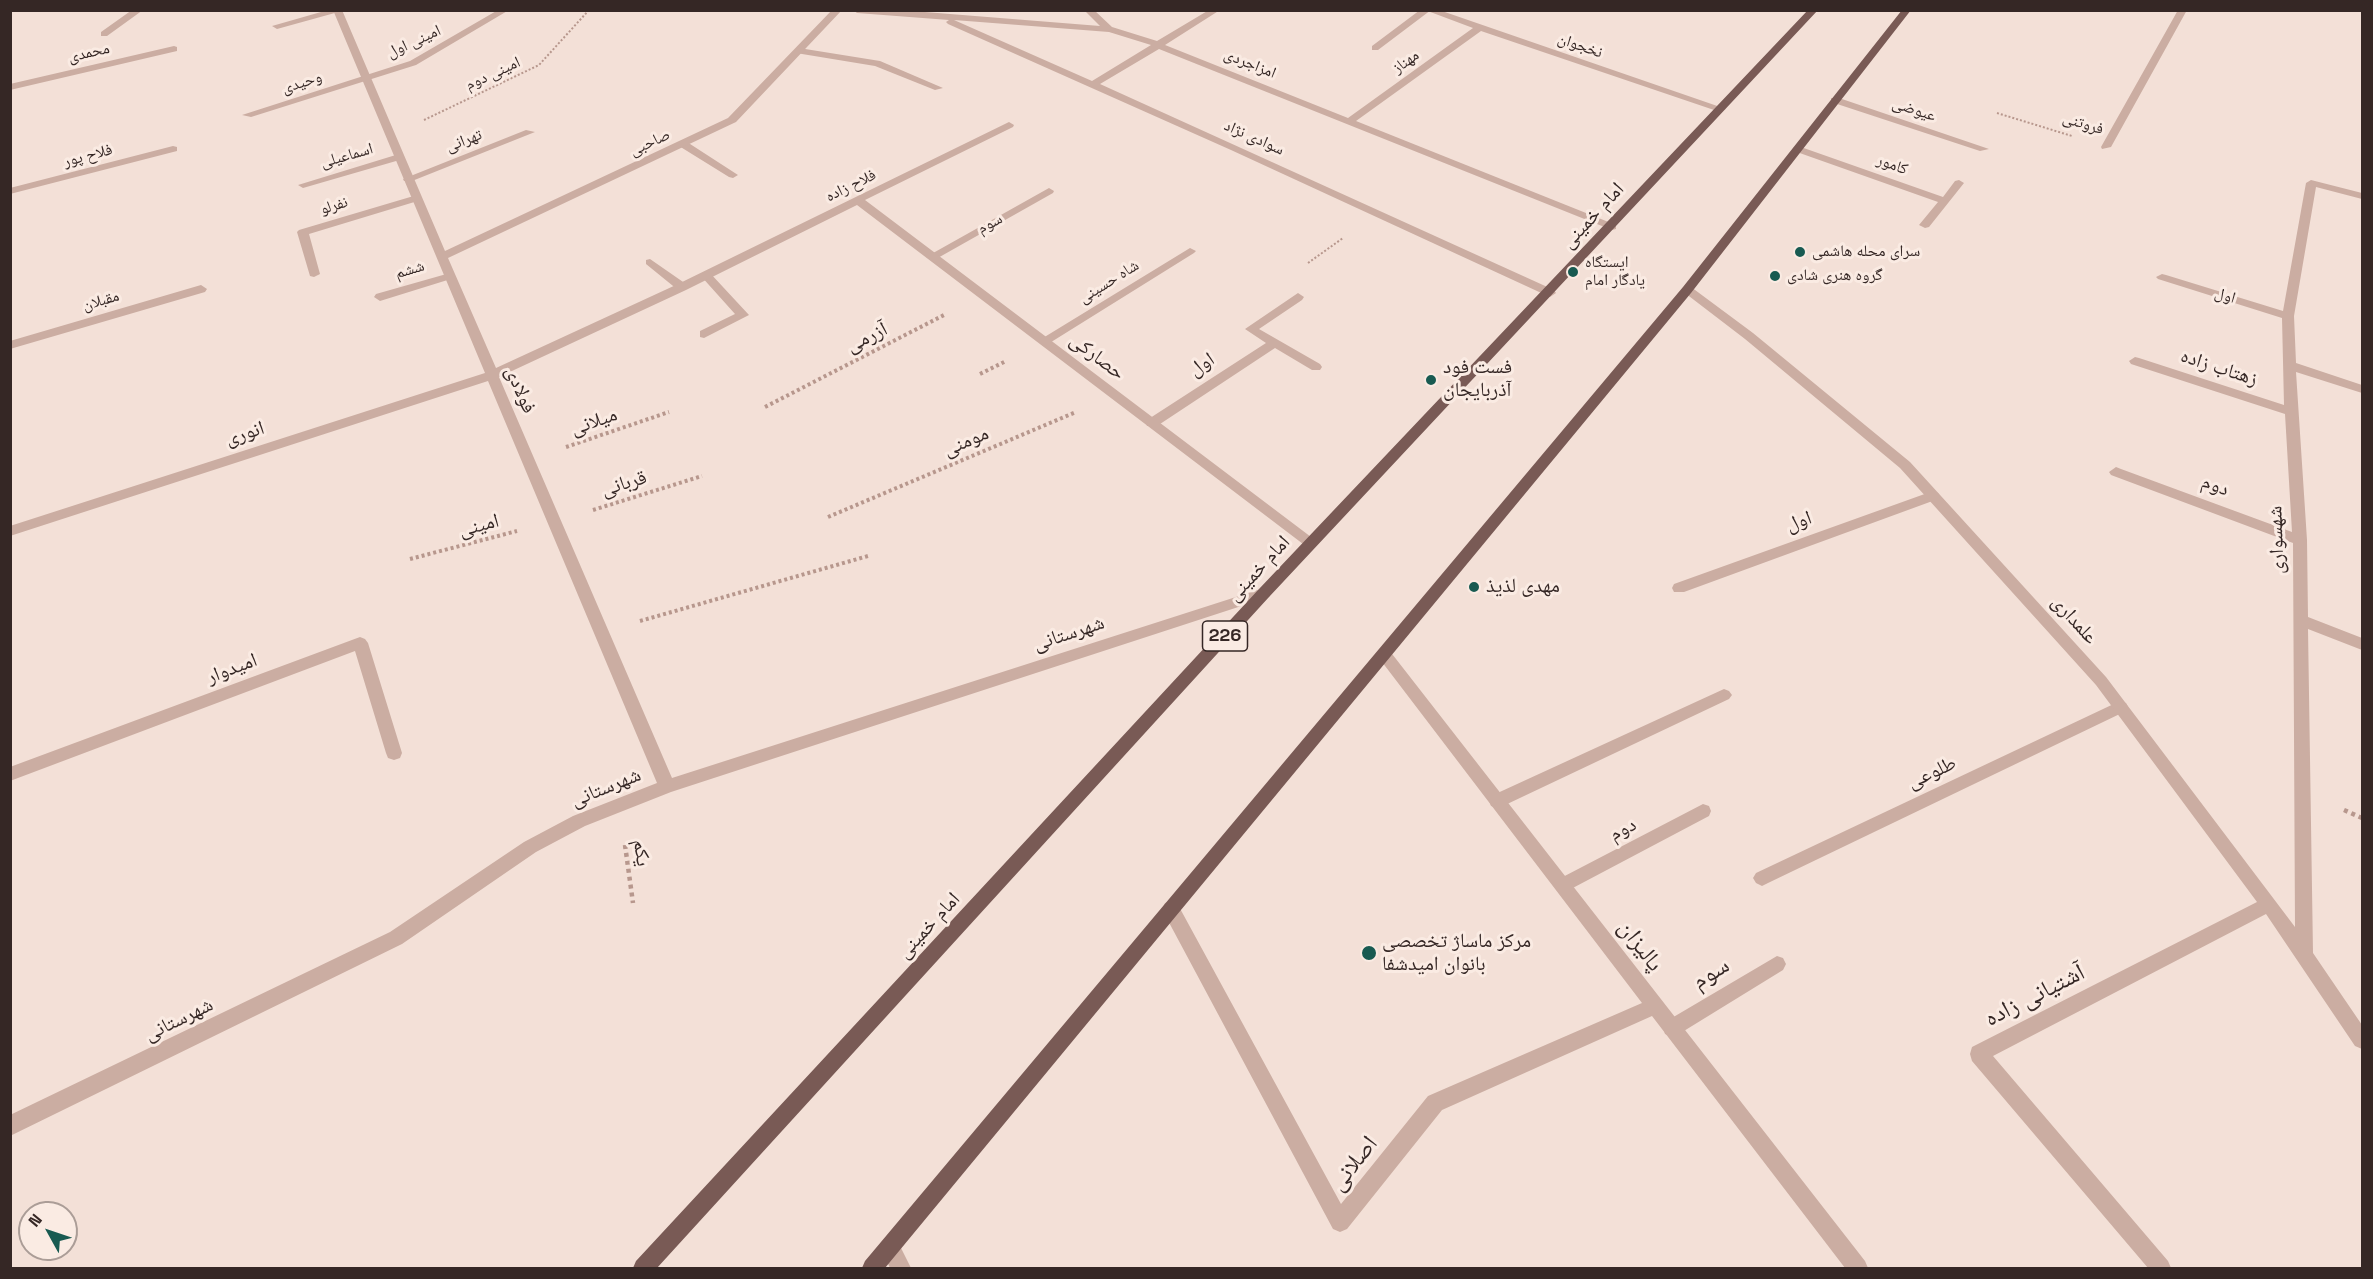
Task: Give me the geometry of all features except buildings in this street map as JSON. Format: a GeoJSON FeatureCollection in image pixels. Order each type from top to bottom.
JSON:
{"type":"FeatureCollection","features":[{"type":"Feature","properties":{"kind":"main road","name":"امام خمینی"},"geometry":{"type":"LineString","coordinates":[[643,1269],[1264,593],[1550,293],[1814,10]]}},
{"type":"Feature","properties":{"kind":"main road"},"geometry":{"type":"LineString","coordinates":[[872,1269],[1687,290],[1906,10]]}},
{"type":"Feature","properties":{"kind":"street"},"geometry":{"type":"LineString","coordinates":[[104,33],[139,10]]}},
{"type":"Feature","properties":{"kind":"street"},"geometry":{"type":"LineString","coordinates":[[277,26],[337,10]]}},
{"type":"Feature","properties":{"kind":"street","name":"فولادی"},"geometry":{"type":"LineString","coordinates":[[337,10],[668,786]]}},
{"type":"Feature","properties":{"kind":"street","name":"امینی اول"},"geometry":{"type":"LineString","coordinates":[[366,79],[413,63],[505,10]]}},
{"type":"Feature","properties":{"kind":"street","name":"صاحبی"},"geometry":{"type":"LineString","coordinates":[[442,257],[732,120],[838,10]]}},
{"type":"Feature","properties":{"kind":"street","name":"امزاجردی"},"geometry":{"type":"LineString","coordinates":[[857,10],[1109,29],[1161,45],[1612,227]]}},
{"type":"Feature","properties":{"kind":"street"},"geometry":{"type":"LineString","coordinates":[[1088,10],[1109,29]]}},
{"type":"Feature","properties":{"kind":"street"},"geometry":{"type":"LineString","coordinates":[[1092,85],[1216,10]]}},
{"type":"Feature","properties":{"kind":"street"},"geometry":{"type":"LineString","coordinates":[[1375,48],[1428,10]]}},
{"type":"Feature","properties":{"kind":"street","name":"نخجوان"},"geometry":{"type":"LineString","coordinates":[[1428,10],[1721,109]]}},
{"type":"Feature","properties":{"kind":"street","name":"فروتنی"},"geometry":{"type":"LineString","coordinates":[[2106,147],[2183,10]]}},
{"type":"Feature","properties":{"kind":"street","name":"سوادی نژاد"},"geometry":{"type":"LineString","coordinates":[[942,18],[1235,148],[1550,293]]}},
{"type":"Feature","properties":{"kind":"street","name":"مهناز"},"geometry":{"type":"LineString","coordinates":[[1351,120],[1479,28]]}},
{"type":"Feature","properties":{"kind":"street","name":"محمدی"},"geometry":{"type":"LineString","coordinates":[[10,87],[174,49]]}},
{"type":"Feature","properties":{"kind":"street"},"geometry":{"type":"LineString","coordinates":[[799,51],[877,63],[938,88]]}},
{"type":"Feature","properties":{"kind":"street","name":"وحیدی"},"geometry":{"type":"LineString","coordinates":[[247,115],[366,79]]}},
{"type":"Feature","properties":{"kind":"street","name":"عیوضی"},"geometry":{"type":"LineString","coordinates":[[1835,100],[1984,149]]}},
{"type":"Feature","properties":{"kind":"street","name":"فلاح زاده"},"geometry":{"type":"LineString","coordinates":[[492,375],[682,287],[1010,125]]}},
{"type":"Feature","properties":{"kind":"street","name":"تهرانی"},"geometry":{"type":"LineString","coordinates":[[408,179],[530,132]]}},
{"type":"Feature","properties":{"kind":"street"},"geometry":{"type":"LineString","coordinates":[[683,144],[733,175]]}},
{"type":"Feature","properties":{"kind":"street","name":"فلاح پور"},"geometry":{"type":"LineString","coordinates":[[10,191],[173,149]]}},
{"type":"Feature","properties":{"kind":"street","name":"کامور"},"geometry":{"type":"LineString","coordinates":[[1798,149],[1945,201]]}},
{"type":"Feature","properties":{"kind":"street","name":"اسماعیلی"},"geometry":{"type":"LineString","coordinates":[[303,185],[399,157]]}},
{"type":"Feature","properties":{"kind":"street"},"geometry":{"type":"LineString","coordinates":[[1925,225],[1959,183]]}},
{"type":"Feature","properties":{"kind":"street","name":"شهسواری"},"geometry":{"type":"LineString","coordinates":[[2304,952],[2300,540],[2291,412],[2288,316],[2311,183],[2362,196]]}},
{"type":"Feature","properties":{"kind":"street","name":"سوم"},"geometry":{"type":"LineString","coordinates":[[932,257],[1048,191]]}},
{"type":"Feature","properties":{"kind":"street","name":"نفرلو"},"geometry":{"type":"LineString","coordinates":[[314,274],[303,232],[417,198]]}},
{"type":"Feature","properties":{"kind":"street","name":"حصارکی"},"geometry":{"type":"LineString","coordinates":[[858,201],[1312,543]]}},
{"type":"Feature","properties":{"kind":"street","name":"شاه حسینی"},"geometry":{"type":"LineString","coordinates":[[1044,341],[1190,251]]}},
{"type":"Feature","properties":{"kind":"street"},"geometry":{"type":"LineString","coordinates":[[650,262],[682,287]]}},
{"type":"Feature","properties":{"kind":"street"},"geometry":{"type":"LineString","coordinates":[[704,334],[743,315],[706,275]]}},
{"type":"Feature","properties":{"kind":"street","name":"ششم"},"geometry":{"type":"LineString","coordinates":[[380,297],[450,276]]}},
{"type":"Feature","properties":{"kind":"street","name":"اول"},"geometry":{"type":"LineString","coordinates":[[2162,277],[2288,316]]}},
{"type":"Feature","properties":{"kind":"street","name":"مقبلان"},"geometry":{"type":"LineString","coordinates":[[10,345],[201,289]]}},
{"type":"Feature","properties":{"kind":"street","name":"علمداری"},"geometry":{"type":"LineString","coordinates":[[1687,290],[1749,336],[1905,465],[2101,681],[2304,952],[2362,1040]]}},
{"type":"Feature","properties":{"kind":"street"},"geometry":{"type":"LineString","coordinates":[[1298,297],[1251,329],[1316,367]]}},
{"type":"Feature","properties":{"kind":"street","name":"اول"},"geometry":{"type":"LineString","coordinates":[[1152,423],[1274,343]]}},
{"type":"Feature","properties":{"kind":"street","name":"زهتاب زاده"},"geometry":{"type":"LineString","coordinates":[[2135,361],[2291,412]]}},
{"type":"Feature","properties":{"kind":"street"},"geometry":{"type":"LineString","coordinates":[[2289,365],[2362,389]]}},
{"type":"Feature","properties":{"kind":"street","name":"انوری"},"geometry":{"type":"LineString","coordinates":[[10,531],[492,375]]}},
{"type":"Feature","properties":{"kind":"street","name":"دوم"},"geometry":{"type":"LineString","coordinates":[[2116,472],[2300,540]]}},
{"type":"Feature","properties":{"kind":"street","name":"اول"},"geometry":{"type":"LineString","coordinates":[[1679,588],[1933,496]]}},
{"type":"Feature","properties":{"kind":"street","name":"شهرستانی"},"geometry":{"type":"LineString","coordinates":[[10,1126],[396,938],[530,847],[579,821],[668,786],[1264,593]]}},
{"type":"Feature","properties":{"kind":"street"},"geometry":{"type":"LineString","coordinates":[[2299,619],[2362,645]]}},
{"type":"Feature","properties":{"kind":"street","name":"امیدوار"},"geometry":{"type":"LineString","coordinates":[[10,774],[360,643],[394,753]]}},
{"type":"Feature","properties":{"kind":"street","name":"پالیزان"},"geometry":{"type":"LineString","coordinates":[[1384,654],[1858,1269]]}},
{"type":"Feature","properties":{"kind":"street"},"geometry":{"type":"LineString","coordinates":[[1497,801],[1724,695]]}},
{"type":"Feature","properties":{"kind":"street","name":"طلوعی"},"geometry":{"type":"LineString","coordinates":[[1762,878],[2120,707]]}},
{"type":"Feature","properties":{"kind":"street","name":"دوم"},"geometry":{"type":"LineString","coordinates":[[1563,885],[1703,812]]}},
{"type":"Feature","properties":{"kind":"street","name":"آشتیانی زاده"},"geometry":{"type":"LineString","coordinates":[[2161,1269],[1979,1054],[2269,904]]}},
{"type":"Feature","properties":{"kind":"street","name":"اصلانی"},"geometry":{"type":"LineString","coordinates":[[1171,909],[1340,1222],[1435,1103],[1655,1006]]}},
{"type":"Feature","properties":{"kind":"street","name":"سوم"},"geometry":{"type":"LineString","coordinates":[[1672,1028],[1777,964]]}},
{"type":"Feature","properties":{"kind":"street"},"geometry":{"type":"LineString","coordinates":[[890,1247],[901,1269]]}},
{"type":"Feature","properties":{"kind":"path","name":"امینی دوم"},"geometry":{"type":"LineString","coordinates":[[391,136],[539,65],[589,10]]}},
{"type":"Feature","properties":{"kind":"path","name":"فروتنی"},"geometry":{"type":"LineString","coordinates":[[1992,111],[2106,147]]}},
{"type":"Feature","properties":{"kind":"path","name":"آزرمی"},"geometry":{"type":"LineString","coordinates":[[765,407],[983,295]]}},
{"type":"Feature","properties":{"kind":"path","name":"مومنی"},"geometry":{"type":"LineString","coordinates":[[828,517],[1115,396]]}},
{"type":"Feature","properties":{"kind":"path","name":"میلانی"},"geometry":{"type":"LineString","coordinates":[[528,460],[669,412]]}},
{"type":"Feature","properties":{"kind":"path","name":"قربانی"},"geometry":{"type":"LineString","coordinates":[[555,521],[702,476]]}},
{"type":"Feature","properties":{"kind":"path","name":"امینی"},"geometry":{"type":"LineString","coordinates":[[410,559],[555,521]]}},
{"type":"Feature","properties":{"kind":"path"},"geometry":{"type":"LineString","coordinates":[[602,632],[868,556]]}},
{"type":"Feature","properties":{"kind":"path","name":"یکم"},"geometry":{"type":"LineString","coordinates":[[620,806],[633,903]]}},
{"type":"Feature","properties":{"kind":"place","name":"سرای محله هاشمی"},"geometry":{"type":"Point","coordinates":[1800,252]}},
{"type":"Feature","properties":{"kind":"place","name":"ایستگاه یادگار امام"},"geometry":{"type":"Point","coordinates":[1573,272]}},
{"type":"Feature","properties":{"kind":"place","name":"گروه هنری شادی"},"geometry":{"type":"Point","coordinates":[1775,276]}},
{"type":"Feature","properties":{"kind":"place","name":"فست فود آذربایجان"},"geometry":{"type":"Point","coordinates":[1431,380]}},
{"type":"Feature","properties":{"kind":"place","name":"مهدی لذیذ"},"geometry":{"type":"Point","coordinates":[1474,587]}},
{"type":"Feature","properties":{"kind":"place","name":"مرکز ماساژ تخصصی بانوان امیدشفا"},"geometry":{"type":"Point","coordinates":[1369,953]}}]}
